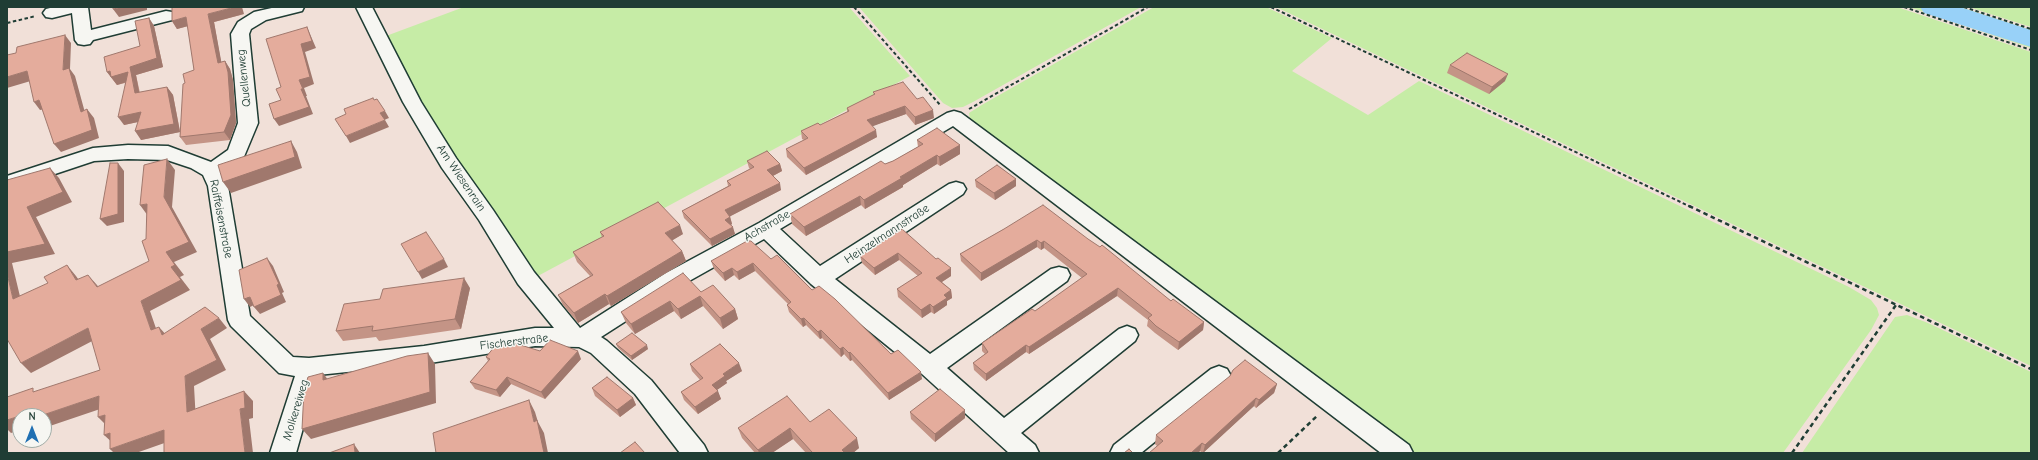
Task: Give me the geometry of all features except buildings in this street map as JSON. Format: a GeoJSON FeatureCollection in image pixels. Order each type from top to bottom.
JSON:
{"type":"FeatureCollection","features":[{"type":"Feature","properties":{"kind":"street"},"geometry":{"type":"LineString","coordinates":[[52,13],[73,7]]}},
{"type":"Feature","properties":{"kind":"street"},"geometry":{"type":"LineString","coordinates":[[80,7],[84,39],[166,16]]}},
{"type":"Feature","properties":{"kind":"street","name":"Quellenweg"},"geometry":{"type":"LineString","coordinates":[[211,171],[236,154],[248,123],[240,34],[244,26],[260,16],[296,7]]}},
{"type":"Feature","properties":{"kind":"street","name":"Am Wiesenrain"},"geometry":{"type":"LineString","coordinates":[[364,7],[412,102],[449,163],[486,215],[526,278],[578,338]]}},
{"type":"Feature","properties":{"kind":"street"},"geometry":{"type":"LineString","coordinates":[[954,117],[1400,453]]}},
{"type":"Feature","properties":{"kind":"street","name":"Achstraße"},"geometry":{"type":"LineString","coordinates":[[578,338],[674,279],[766,228],[954,117]]}},
{"type":"Feature","properties":{"kind":"street","name":"Raiffeisenstraße"},"geometry":{"type":"LineString","coordinates":[[7,183],[92,155],[128,152],[168,153],[198,163],[211,171],[218,186],[239,320],[287,366],[309,366]]}},
{"type":"Feature","properties":{"kind":"street","name":"Heinzelmannstraße"},"geometry":{"type":"LineString","coordinates":[[819,278],[956,189]]}},
{"type":"Feature","properties":{"kind":"street"},"geometry":{"type":"LineString","coordinates":[[766,228],[819,278],[930,367],[1005,432],[1026,453]]}},
{"type":"Feature","properties":{"kind":"street"},"geometry":{"type":"LineString","coordinates":[[930,367],[1059,275]]}},
{"type":"Feature","properties":{"kind":"street"},"geometry":{"type":"LineString","coordinates":[[1005,432],[1128,335]]}},
{"type":"Feature","properties":{"kind":"street","name":"Fischerstraße"},"geometry":{"type":"LineString","coordinates":[[309,366],[424,355],[535,338],[578,338],[599,347],[643,387],[695,453]]}},
{"type":"Feature","properties":{"kind":"street","name":"Molkereiweg"},"geometry":{"type":"LineString","coordinates":[[283,453],[309,366]]}},
{"type":"Feature","properties":{"kind":"street"},"geometry":{"type":"LineString","coordinates":[[1124,453],[1219,376]]}},
{"type":"Feature","properties":{"kind":"path"},"geometry":{"type":"LineString","coordinates":[[854,7],[943,109],[954,117],[1148,7]]}},
{"type":"Feature","properties":{"kind":"path"},"geometry":{"type":"LineString","coordinates":[[1271,7],[2031,369]]}},
{"type":"Feature","properties":{"kind":"path"},"geometry":{"type":"LineString","coordinates":[[1904,7],[2031,50]]}},
{"type":"Feature","properties":{"kind":"path"},"geometry":{"type":"LineString","coordinates":[[1964,7],[2031,29]]}},
{"type":"Feature","properties":{"kind":"path"},"geometry":{"type":"LineString","coordinates":[[7,23],[52,13]]}},
{"type":"Feature","properties":{"kind":"path"},"geometry":{"type":"LineString","coordinates":[[1792,453],[1896,305]]}},
{"type":"Feature","properties":{"kind":"path"},"geometry":{"type":"LineString","coordinates":[[1278,453],[1332,402]]}},
{"type":"Feature","properties":{"kind":"green space"},"geometry":{"type":"Polygon","coordinates":[[[464,7],[849,7],[910,76],[536,277],[454,157],[411,87],[386,36],[464,7]]]}},
{"type":"Feature","properties":{"kind":"green space"},"geometry":{"type":"Polygon","coordinates":[[[859,7],[1141,7],[973,102],[963,107],[952,108],[943,103],[859,7]]]}},
{"type":"Feature","properties":{"kind":"green space"},"geometry":{"type":"Polygon","coordinates":[[[1154,7],[1266,7],[1332,38],[1292,71],[1368,115],[1419,81],[1849,287],[1871,300],[1877,308],[1879,315],[1871,330],[1783,453],[1412,453],[970,120],[969,113],[980,106],[1154,7]]]}},
{"type":"Feature","properties":{"kind":"green space"},"geometry":{"type":"Polygon","coordinates":[[[1276,7],[1897,7],[2031,52],[2031,366],[1276,7]]]}},
{"type":"Feature","properties":{"kind":"green space"},"geometry":{"type":"Polygon","coordinates":[[[1909,7],[1960,7],[2031,30],[2031,48],[1909,7]]]}},
{"type":"Feature","properties":{"kind":"green space"},"geometry":{"type":"Polygon","coordinates":[[[1969,7],[2031,7],[2031,27],[1987,13],[1969,7]]]}},
{"type":"Feature","properties":{"kind":"green space"},"geometry":{"type":"Polygon","coordinates":[[[1907,315],[1928,323],[2031,372],[2031,453],[1802,453],[1895,317],[1907,315]]]}},
{"type":"Feature","properties":{"kind":"waterway"},"geometry":{"type":"LineString","coordinates":[[1933,7],[2031,39]]}}]}
